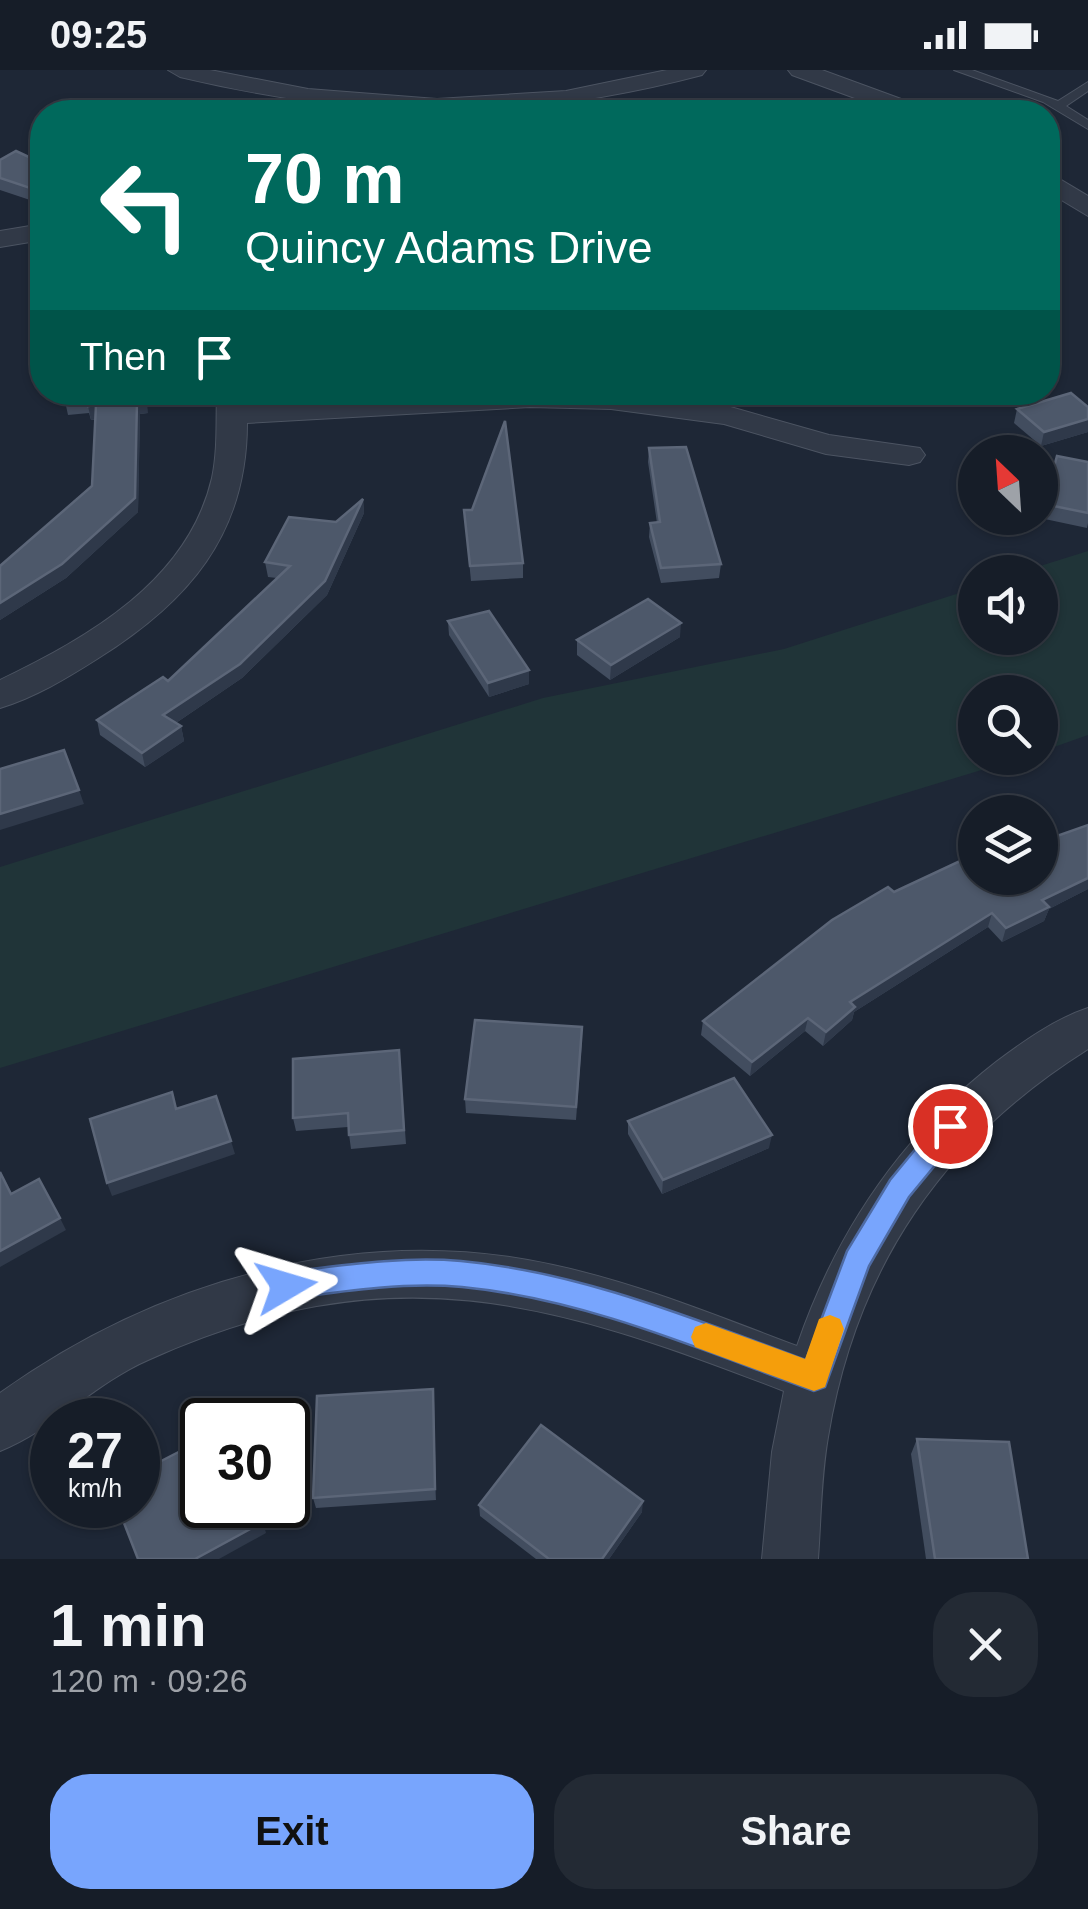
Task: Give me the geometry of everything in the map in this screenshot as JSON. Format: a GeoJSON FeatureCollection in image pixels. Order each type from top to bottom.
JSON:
{"type":"FeatureCollection","features":[{"type":"Feature","properties":{"kind":"street"},"geometry":{"type":"LineString","coordinates":[[180,70],[296,100]]}},
{"type":"Feature","properties":{"kind":"street"},"geometry":{"type":"LineString","coordinates":[[516,70],[531,100]]}},
{"type":"Feature","properties":{"kind":"street"},"geometry":{"type":"LineString","coordinates":[[546,100],[609,91],[694,70]]}},
{"type":"Feature","properties":{"kind":"street"},"geometry":{"type":"LineString","coordinates":[[800,70],[881,100]]}},
{"type":"Feature","properties":{"kind":"street"},"geometry":{"type":"LineString","coordinates":[[1060,188],[1088,208]]}},
{"type":"Feature","properties":{"kind":"street"},"geometry":{"type":"LineString","coordinates":[[0,238],[30,234]]}},
{"type":"Feature","properties":{"kind":"street"},"geometry":{"type":"LineString","coordinates":[[0,695],[102,640],[178,575],[203,542],[220,508],[229,477],[232,405]]}},
{"type":"Feature","properties":{"kind":"street"},"geometry":{"type":"LineString","coordinates":[[706,405],[826,444],[909,454]]}},
{"type":"Feature","properties":{"kind":"street"},"geometry":{"type":"LineString","coordinates":[[790,1559],[801,1437],[814,1377],[857,1260],[900,1188],[950,1126],[1009,1076],[1088,1026]]}},
{"type":"Feature","properties":{"kind":"street"},"geometry":{"type":"LineString","coordinates":[[0,1425],[28,1402],[108,1352],[190,1314],[286,1286],[373,1274],[459,1274],[548,1287],[655,1318],[814,1377]]}},
{"type":"Feature","properties":{"kind":"lane"},"geometry":{"type":"LineString","coordinates":[[960,70],[1049,100]]}},
{"type":"Feature","properties":{"kind":"lane"},"geometry":{"type":"LineString","coordinates":[[1060,105],[1088,86]]}},
{"type":"Feature","properties":{"kind":"lane"},"geometry":{"type":"LineString","coordinates":[[1060,107],[1088,124]]}},
{"type":"Feature","properties":{"kind":"green space"},"geometry":{"type":"Polygon","coordinates":[[[1088,551],[1088,735],[1058,746],[1058,675],[958,675],[958,775],[965,775],[0,1068],[0,867],[543,698],[784,649],[958,593],[958,655],[1058,655],[1058,560],[1088,551]]]}},
{"type":"Feature","properties":{"kind":"building"},"geometry":{"type":"Polygon","coordinates":[[[16,151],[30,157],[30,188],[0,178],[0,160],[16,151]]]}},
{"type":"Feature","properties":{"kind":"building"},"geometry":{"type":"Polygon","coordinates":[[[1071,393],[1088,407],[1088,419],[1044,432],[1017,409],[1060,405],[1060,396],[1071,393]]]}},
{"type":"Feature","properties":{"kind":"building"},"geometry":{"type":"Polygon","coordinates":[[[96,405],[137,405],[135,498],[62,564],[0,603],[0,566],[92,486],[96,405]]]}},
{"type":"Feature","properties":{"kind":"building"},"geometry":{"type":"Polygon","coordinates":[[[505,421],[523,563],[470,566],[464,510],[472,510],[505,421]]]}},
{"type":"Feature","properties":{"kind":"building"},"geometry":{"type":"Polygon","coordinates":[[[686,447],[721,564],[661,568],[650,523],[660,522],[649,448],[686,447]]]}},
{"type":"Feature","properties":{"kind":"building"},"geometry":{"type":"Polygon","coordinates":[[[1058,456],[1088,462],[1088,513],[1058,507],[1058,456]]]}},
{"type":"Feature","properties":{"kind":"building"},"geometry":{"type":"Polygon","coordinates":[[[363,499],[325,581],[240,664],[163,715],[181,726],[142,753],[97,720],[163,677],[168,681],[290,566],[265,562],[289,517],[336,522],[363,499]]]}},
{"type":"Feature","properties":{"kind":"building"},"geometry":{"type":"Polygon","coordinates":[[[648,599],[681,623],[611,665],[577,640],[648,599]]]}},
{"type":"Feature","properties":{"kind":"building"},"geometry":{"type":"Polygon","coordinates":[[[489,611],[529,670],[488,683],[448,621],[489,611]]]}},
{"type":"Feature","properties":{"kind":"building"},"geometry":{"type":"Polygon","coordinates":[[[64,750],[79,790],[0,814],[0,769],[64,750]]]}},
{"type":"Feature","properties":{"kind":"building"},"geometry":{"type":"Polygon","coordinates":[[[1088,825],[1088,878],[1058,892],[1058,836],[1088,825]]]}},
{"type":"Feature","properties":{"kind":"building"},"geometry":{"type":"Polygon","coordinates":[[[958,862],[958,895],[1052,895],[1042,900],[1049,907],[1006,928],[992,913],[850,1002],[855,1007],[826,1032],[808,1018],[752,1062],[703,1021],[832,920],[888,887],[894,892],[958,862]]]}},
{"type":"Feature","properties":{"kind":"building"},"geometry":{"type":"Polygon","coordinates":[[[475,1020],[582,1027],[576,1107],[465,1099],[475,1020]]]}},
{"type":"Feature","properties":{"kind":"building"},"geometry":{"type":"Polygon","coordinates":[[[399,1050],[404,1130],[349,1135],[348,1113],[293,1118],[293,1059],[399,1050]]]}},
{"type":"Feature","properties":{"kind":"building"},"geometry":{"type":"Polygon","coordinates":[[[734,1078],[772,1135],[663,1180],[628,1121],[734,1078]]]}},
{"type":"Feature","properties":{"kind":"building"},"geometry":{"type":"Polygon","coordinates":[[[172,1092],[176,1109],[216,1096],[231,1141],[107,1183],[90,1119],[172,1092]]]}},
{"type":"Feature","properties":{"kind":"building"},"geometry":{"type":"Polygon","coordinates":[[[0,1172],[11,1194],[39,1179],[60,1218],[0,1251],[0,1172]]]}},
{"type":"Feature","properties":{"kind":"building"},"geometry":{"type":"Polygon","coordinates":[[[433,1389],[435,1489],[313,1498],[317,1396],[433,1389]]]}},
{"type":"Feature","properties":{"kind":"building"},"geometry":{"type":"Polygon","coordinates":[[[541,1425],[643,1501],[602,1559],[549,1559],[479,1505],[541,1425]]]}},
{"type":"Feature","properties":{"kind":"building"},"geometry":{"type":"Polygon","coordinates":[[[917,1439],[1009,1442],[1028,1559],[935,1559],[917,1439]]]}},
{"type":"Feature","properties":{"kind":"building"},"geometry":{"type":"Polygon","coordinates":[[[180,1451],[180,1528],[252,1528],[195,1559],[138,1559],[126,1528],[160,1528],[160,1462],[180,1451]]]}},
{"type":"Feature","properties":{"kind":"slow traffic"},"geometry":{"type":"LineString","coordinates":[[706,1337],[814,1377],[830,1329]]}},
{"type":"Feature","properties":{"kind":"route"},"geometry":{"type":"LineString","coordinates":[[286,1286],[373,1274],[459,1274],[548,1287],[655,1318],[814,1377],[857,1260],[900,1188],[950,1126]]}}]}
